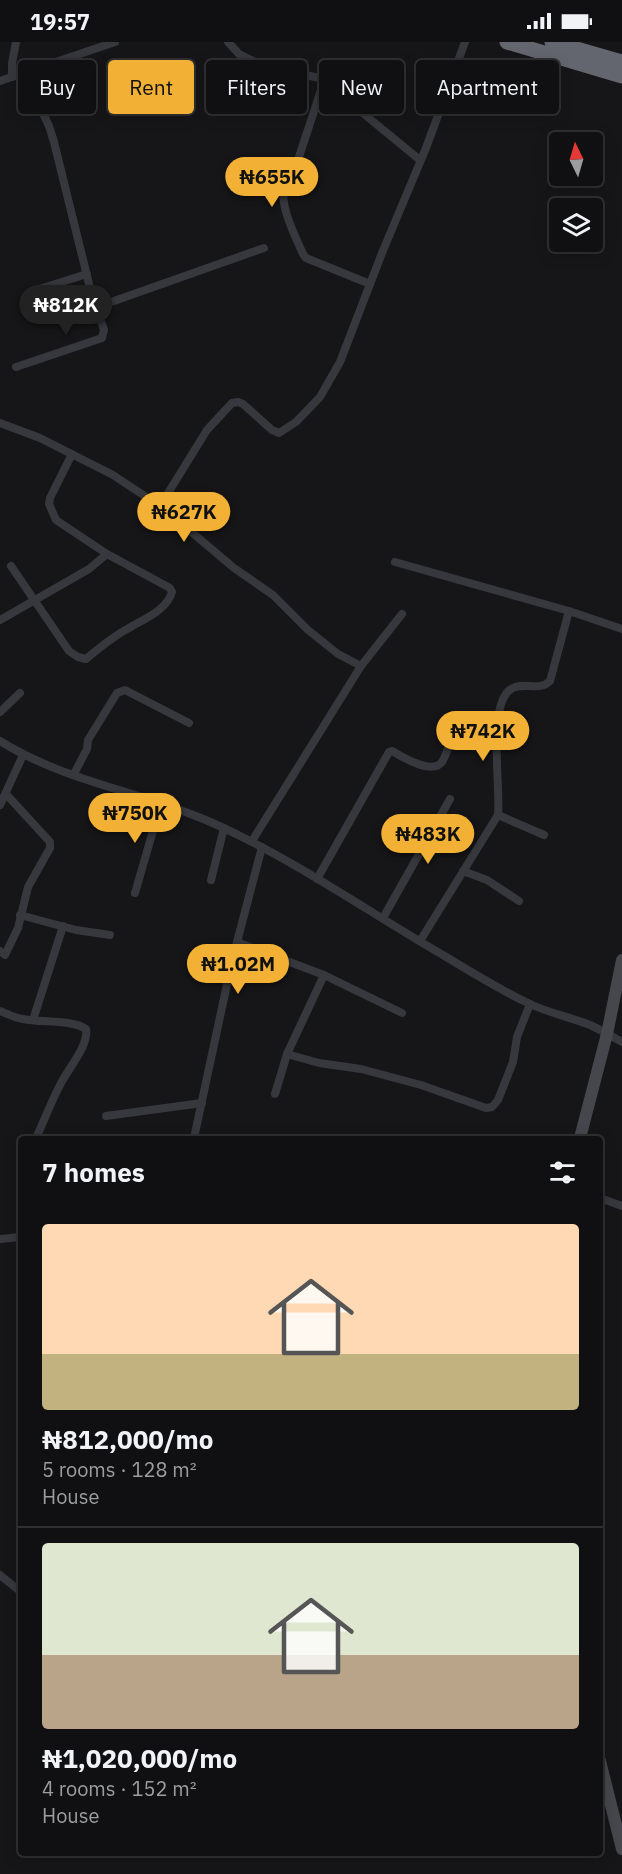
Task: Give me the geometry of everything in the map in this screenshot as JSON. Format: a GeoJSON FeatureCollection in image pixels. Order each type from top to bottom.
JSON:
{"type":"FeatureCollection","features":[{"type":"Feature","properties":{"kind":"highway"},"geometry":{"type":"LineString","coordinates":[[507,42],[622,76]]}},
{"type":"Feature","properties":{"kind":"highway"},"geometry":{"type":"LineString","coordinates":[[552,42],[622,62]]}},
{"type":"Feature","properties":{"kind":"street"},"geometry":{"type":"LineString","coordinates":[[12,77],[16,42]]}},
{"type":"Feature","properties":{"kind":"street"},"geometry":{"type":"LineString","coordinates":[[63,60],[116,42]]}},
{"type":"Feature","properties":{"kind":"street"},"geometry":{"type":"LineString","coordinates":[[228,42],[239,54],[257,63],[319,78]]}},
{"type":"Feature","properties":{"kind":"street"},"geometry":{"type":"LineString","coordinates":[[160,506],[207,430],[232,403],[243,404],[272,430],[279,433],[296,422],[320,397],[339,362],[426,148],[465,42]]}},
{"type":"Feature","properties":{"kind":"street"},"geometry":{"type":"LineString","coordinates":[[0,81],[18,75]]}},
{"type":"Feature","properties":{"kind":"street"},"geometry":{"type":"LineString","coordinates":[[319,96],[291,181],[285,189],[283,198],[306,258],[370,284]]}},
{"type":"Feature","properties":{"kind":"street"},"geometry":{"type":"LineString","coordinates":[[16,367],[102,338],[104,330],[87,274],[54,141],[43,114]]}},
{"type":"Feature","properties":{"kind":"street"},"geometry":{"type":"LineString","coordinates":[[364,114],[420,160]]}},
{"type":"Feature","properties":{"kind":"street"},"geometry":{"type":"LineString","coordinates":[[97,307],[264,248]]}},
{"type":"Feature","properties":{"kind":"street"},"geometry":{"type":"LineString","coordinates":[[33,291],[87,274]]}},
{"type":"Feature","properties":{"kind":"street"},"geometry":{"type":"LineString","coordinates":[[0,423],[40,438],[113,475],[160,506],[234,568],[273,596],[308,630],[338,654],[361,666]]}},
{"type":"Feature","properties":{"kind":"street"},"geometry":{"type":"LineString","coordinates":[[11,566],[69,651],[86,659],[128,628],[151,617],[171,597],[170,588],[107,554],[56,520],[52,513],[50,498],[72,454]]}},
{"type":"Feature","properties":{"kind":"street"},"geometry":{"type":"LineString","coordinates":[[0,620],[89,569],[107,554]]}},
{"type":"Feature","properties":{"kind":"street"},"geometry":{"type":"LineString","coordinates":[[395,561],[569,611],[622,629]]}},
{"type":"Feature","properties":{"kind":"street"},"geometry":{"type":"LineString","coordinates":[[420,941],[498,815],[496,757],[502,699],[511,688],[542,686],[550,681],[569,611]]}},
{"type":"Feature","properties":{"kind":"street"},"geometry":{"type":"LineString","coordinates":[[252,841],[361,666],[402,614]]}},
{"type":"Feature","properties":{"kind":"street"},"geometry":{"type":"LineString","coordinates":[[74,774],[87,749],[88,740],[117,693],[121,691],[125,690],[189,723]]}},
{"type":"Feature","properties":{"kind":"street"},"geometry":{"type":"LineString","coordinates":[[0,712],[20,693]]}},
{"type":"Feature","properties":{"kind":"street"},"geometry":{"type":"LineString","coordinates":[[317,879],[388,752],[392,751],[418,764],[436,766],[442,762],[454,729]]}},
{"type":"Feature","properties":{"kind":"street"},"geometry":{"type":"LineString","coordinates":[[0,741],[23,755],[161,802],[252,841],[530,1004],[589,1025],[622,1042]]}},
{"type":"Feature","properties":{"kind":"street"},"geometry":{"type":"LineString","coordinates":[[0,805],[23,755]]}},
{"type":"Feature","properties":{"kind":"street"},"geometry":{"type":"LineString","coordinates":[[2,955],[18,928],[27,887],[50,848],[50,842],[6,794]]}},
{"type":"Feature","properties":{"kind":"street"},"geometry":{"type":"LineString","coordinates":[[383,918],[450,799]]}},
{"type":"Feature","properties":{"kind":"street"},"geometry":{"type":"LineString","coordinates":[[135,893],[161,802]]}},
{"type":"Feature","properties":{"kind":"street"},"geometry":{"type":"LineString","coordinates":[[498,815],[544,835]]}},
{"type":"Feature","properties":{"kind":"street"},"geometry":{"type":"LineString","coordinates":[[212,880],[224,828]]}},
{"type":"Feature","properties":{"kind":"street"},"geometry":{"type":"LineString","coordinates":[[194,1136],[237,942],[262,847]]}},
{"type":"Feature","properties":{"kind":"street"},"geometry":{"type":"LineString","coordinates":[[463,871],[487,880],[519,901]]}},
{"type":"Feature","properties":{"kind":"street"},"geometry":{"type":"LineString","coordinates":[[20,915],[110,935]]}},
{"type":"Feature","properties":{"kind":"street"},"geometry":{"type":"LineString","coordinates":[[33,1020],[63,926]]}},
{"type":"Feature","properties":{"kind":"street"},"geometry":{"type":"LineString","coordinates":[[237,942],[324,975],[402,1013]]}},
{"type":"Feature","properties":{"kind":"street"},"geometry":{"type":"LineString","coordinates":[[581,1136],[622,965]]}},
{"type":"Feature","properties":{"kind":"street"},"geometry":{"type":"LineString","coordinates":[[275,1094],[287,1054],[324,975]]}},
{"type":"Feature","properties":{"kind":"street"},"geometry":{"type":"LineString","coordinates":[[287,1054],[319,1063],[371,1072],[421,1085],[486,1108],[492,1107],[498,1100],[513,1062],[517,1036],[530,1004]]}},
{"type":"Feature","properties":{"kind":"street"},"geometry":{"type":"LineString","coordinates":[[0,1011],[22,1019],[86,1029],[87,1035],[60,1085],[37,1136]]}},
{"type":"Feature","properties":{"kind":"street"},"geometry":{"type":"LineString","coordinates":[[106,1116],[201,1103]]}},
{"type":"Feature","properties":{"kind":"street"},"geometry":{"type":"LineString","coordinates":[[603,1199],[622,1206]]}},
{"type":"Feature","properties":{"kind":"street"},"geometry":{"type":"LineString","coordinates":[[0,1239],[18,1237]]}},
{"type":"Feature","properties":{"kind":"street"},"geometry":{"type":"LineString","coordinates":[[0,1575],[18,1590]]}},
{"type":"Feature","properties":{"kind":"street"},"geometry":{"type":"LineString","coordinates":[[603,1773],[622,1849]]}}]}
